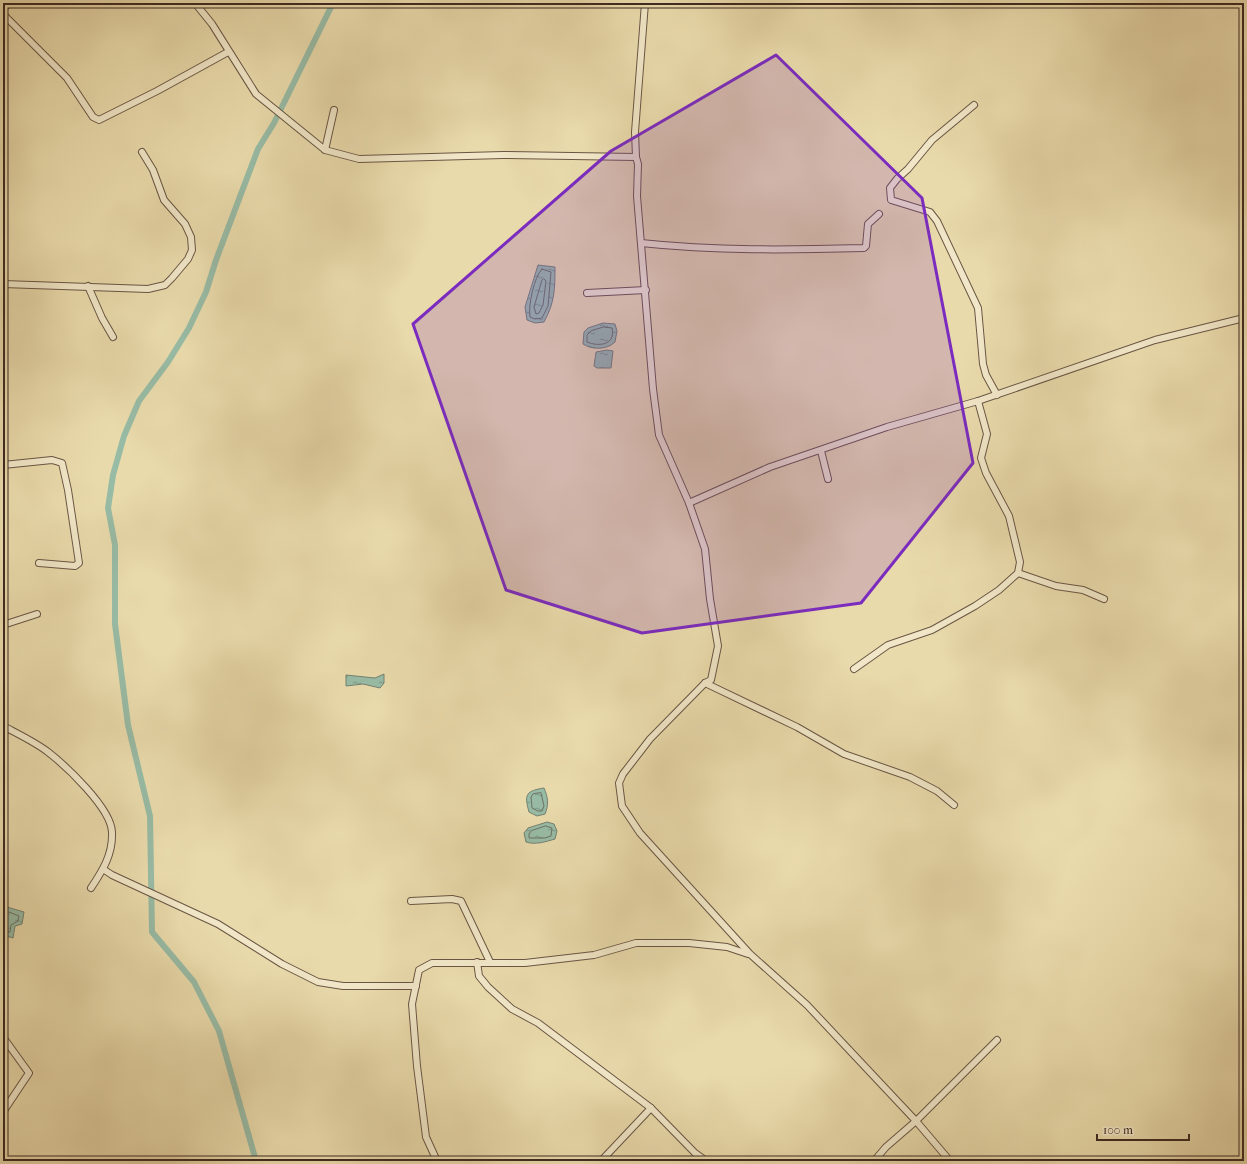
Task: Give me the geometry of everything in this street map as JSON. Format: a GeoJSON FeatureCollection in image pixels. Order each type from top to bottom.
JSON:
{"type":"FeatureCollection","features":[{"type":"Feature","properties":{"kind":"street"},"geometry":{"type":"LineString","coordinates":[[3,8],[9,3]]}},
{"type":"Feature","properties":{"kind":"street"},"geometry":{"type":"LineString","coordinates":[[195,3],[212,24],[228,52],[256,94],[325,150],[359,159],[503,155],[636,157]]}},
{"type":"Feature","properties":{"kind":"street"},"geometry":{"type":"LineString","coordinates":[[645,3],[635,132],[636,157],[638,164],[637,196],[646,290],[653,389],[659,435],[689,503],[705,549],[710,599],[718,646],[711,680],[705,683],[650,739],[623,774],[619,783],[622,806],[640,833],[750,954],[807,1005],[916,1121],[950,1161]]}},
{"type":"Feature","properties":{"kind":"street"},"geometry":{"type":"LineString","coordinates":[[3,14],[67,78],[93,117],[99,120],[157,91],[228,52]]}},
{"type":"Feature","properties":{"kind":"street"},"geometry":{"type":"LineString","coordinates":[[974,105],[932,140],[908,169],[897,179],[890,188],[889,194],[891,200],[930,212],[937,221],[978,308],[983,364],[986,375],[997,395]]}},
{"type":"Feature","properties":{"kind":"street"},"geometry":{"type":"LineString","coordinates":[[325,150],[334,110]]}},
{"type":"Feature","properties":{"kind":"street"},"geometry":{"type":"LineString","coordinates":[[3,284],[123,288],[157,288],[165,285],[188,259],[192,250],[191,237],[185,224],[164,200],[153,170],[142,152]]}},
{"type":"Feature","properties":{"kind":"street"},"geometry":{"type":"LineString","coordinates":[[641,243],[685,248],[780,250],[864,248],[866,246],[868,224],[879,214]]}},
{"type":"Feature","properties":{"kind":"street"},"geometry":{"type":"LineString","coordinates":[[88,286],[102,318],[113,337]]}},
{"type":"Feature","properties":{"kind":"street"},"geometry":{"type":"LineString","coordinates":[[588,293],[646,290]]}},
{"type":"Feature","properties":{"kind":"street"},"geometry":{"type":"LineString","coordinates":[[689,503],[770,467],[821,451],[887,427],[997,395],[1155,340],[1244,318]]}},
{"type":"Feature","properties":{"kind":"street"},"geometry":{"type":"LineString","coordinates":[[854,669],[888,645],[932,630],[975,606],[999,590],[1018,573],[1020,562],[1009,516],[986,473],[981,458],[987,434],[978,401]]}},
{"type":"Feature","properties":{"kind":"street"},"geometry":{"type":"LineString","coordinates":[[821,451],[828,479]]}},
{"type":"Feature","properties":{"kind":"street"},"geometry":{"type":"LineString","coordinates":[[3,465],[52,460],[62,463],[68,490],[79,563],[75,566],[39,563]]}},
{"type":"Feature","properties":{"kind":"street"},"geometry":{"type":"LineString","coordinates":[[1018,573],[1056,586],[1082,590],[1104,599]]}},
{"type":"Feature","properties":{"kind":"street"},"geometry":{"type":"LineString","coordinates":[[3,625],[37,614]]}},
{"type":"Feature","properties":{"kind":"street"},"geometry":{"type":"LineString","coordinates":[[705,683],[797,727],[844,754],[910,778],[937,791],[954,805]]}},
{"type":"Feature","properties":{"kind":"street"},"geometry":{"type":"LineString","coordinates":[[3,726],[47,751],[80,781],[107,815],[112,830],[108,857],[103,869],[91,888]]}},
{"type":"Feature","properties":{"kind":"street"},"geometry":{"type":"LineString","coordinates":[[103,869],[112,875],[218,924],[282,964],[318,982],[343,986],[416,986]]}},
{"type":"Feature","properties":{"kind":"street"},"geometry":{"type":"LineString","coordinates":[[411,900],[452,898],[460,901],[490,962]]}},
{"type":"Feature","properties":{"kind":"street"},"geometry":{"type":"LineString","coordinates":[[438,1161],[426,1137],[417,1066],[412,1004],[420,970],[432,963],[525,963],[594,955],[636,943],[689,943],[727,947],[750,954]]}},
{"type":"Feature","properties":{"kind":"street"},"geometry":{"type":"LineString","coordinates":[[477,962],[479,976],[488,987],[512,1009],[538,1023],[651,1108],[695,1153],[706,1161]]}},
{"type":"Feature","properties":{"kind":"street"},"geometry":{"type":"LineString","coordinates":[[3,1037],[29,1073],[3,1112]]}},
{"type":"Feature","properties":{"kind":"street"},"geometry":{"type":"LineString","coordinates":[[874,1161],[886,1147],[916,1121],[997,1040]]}},
{"type":"Feature","properties":{"kind":"street"},"geometry":{"type":"LineString","coordinates":[[601,1161],[651,1108]]}},
{"type":"Feature","properties":{"kind":"highlighted area"},"geometry":{"type":"Polygon","coordinates":[[[776,55],[922,198],[973,463],[861,603],[642,633],[506,590],[413,324],[611,151],[776,55]]]}},
{"type":"Feature","properties":{"kind":"water"},"geometry":{"type":"Polygon","coordinates":[[[538,265],[555,267],[555,282],[554,295],[548,315],[544,322],[535,323],[527,320],[525,307],[538,265]]]}},
{"type":"Feature","properties":{"kind":"water"},"geometry":{"type":"Polygon","coordinates":[[[603,323],[615,324],[617,331],[615,342],[604,348],[595,348],[583,344],[584,332],[588,328],[603,323]]]}},
{"type":"Feature","properties":{"kind":"water"},"geometry":{"type":"Polygon","coordinates":[[[607,350],[613,351],[611,368],[597,368],[594,366],[596,352],[607,350]]]}},
{"type":"Feature","properties":{"kind":"water"},"geometry":{"type":"Polygon","coordinates":[[[384,674],[384,683],[380,688],[363,684],[346,686],[346,675],[375,678],[384,674]]]}},
{"type":"Feature","properties":{"kind":"water"},"geometry":{"type":"Polygon","coordinates":[[[544,788],[547,798],[547,807],[545,814],[537,816],[529,812],[527,797],[533,790],[544,788]]]}},
{"type":"Feature","properties":{"kind":"water"},"geometry":{"type":"Polygon","coordinates":[[[547,822],[554,824],[557,831],[555,839],[536,843],[526,842],[524,833],[528,828],[547,822]]]}},
{"type":"Feature","properties":{"kind":"water"},"geometry":{"type":"Polygon","coordinates":[[[7,907],[24,912],[22,924],[15,926],[13,938],[3,935],[3,912],[7,907]]]}},
{"type":"Feature","properties":{"kind":"waterway"},"geometry":{"type":"LineString","coordinates":[[256,1161],[219,1031],[194,982],[152,932],[150,816],[128,725],[115,624],[115,545],[108,508],[113,475],[124,436],[139,401],[168,362],[189,328],[206,292],[216,260],[258,149],[274,123],[333,3]]}}]}
